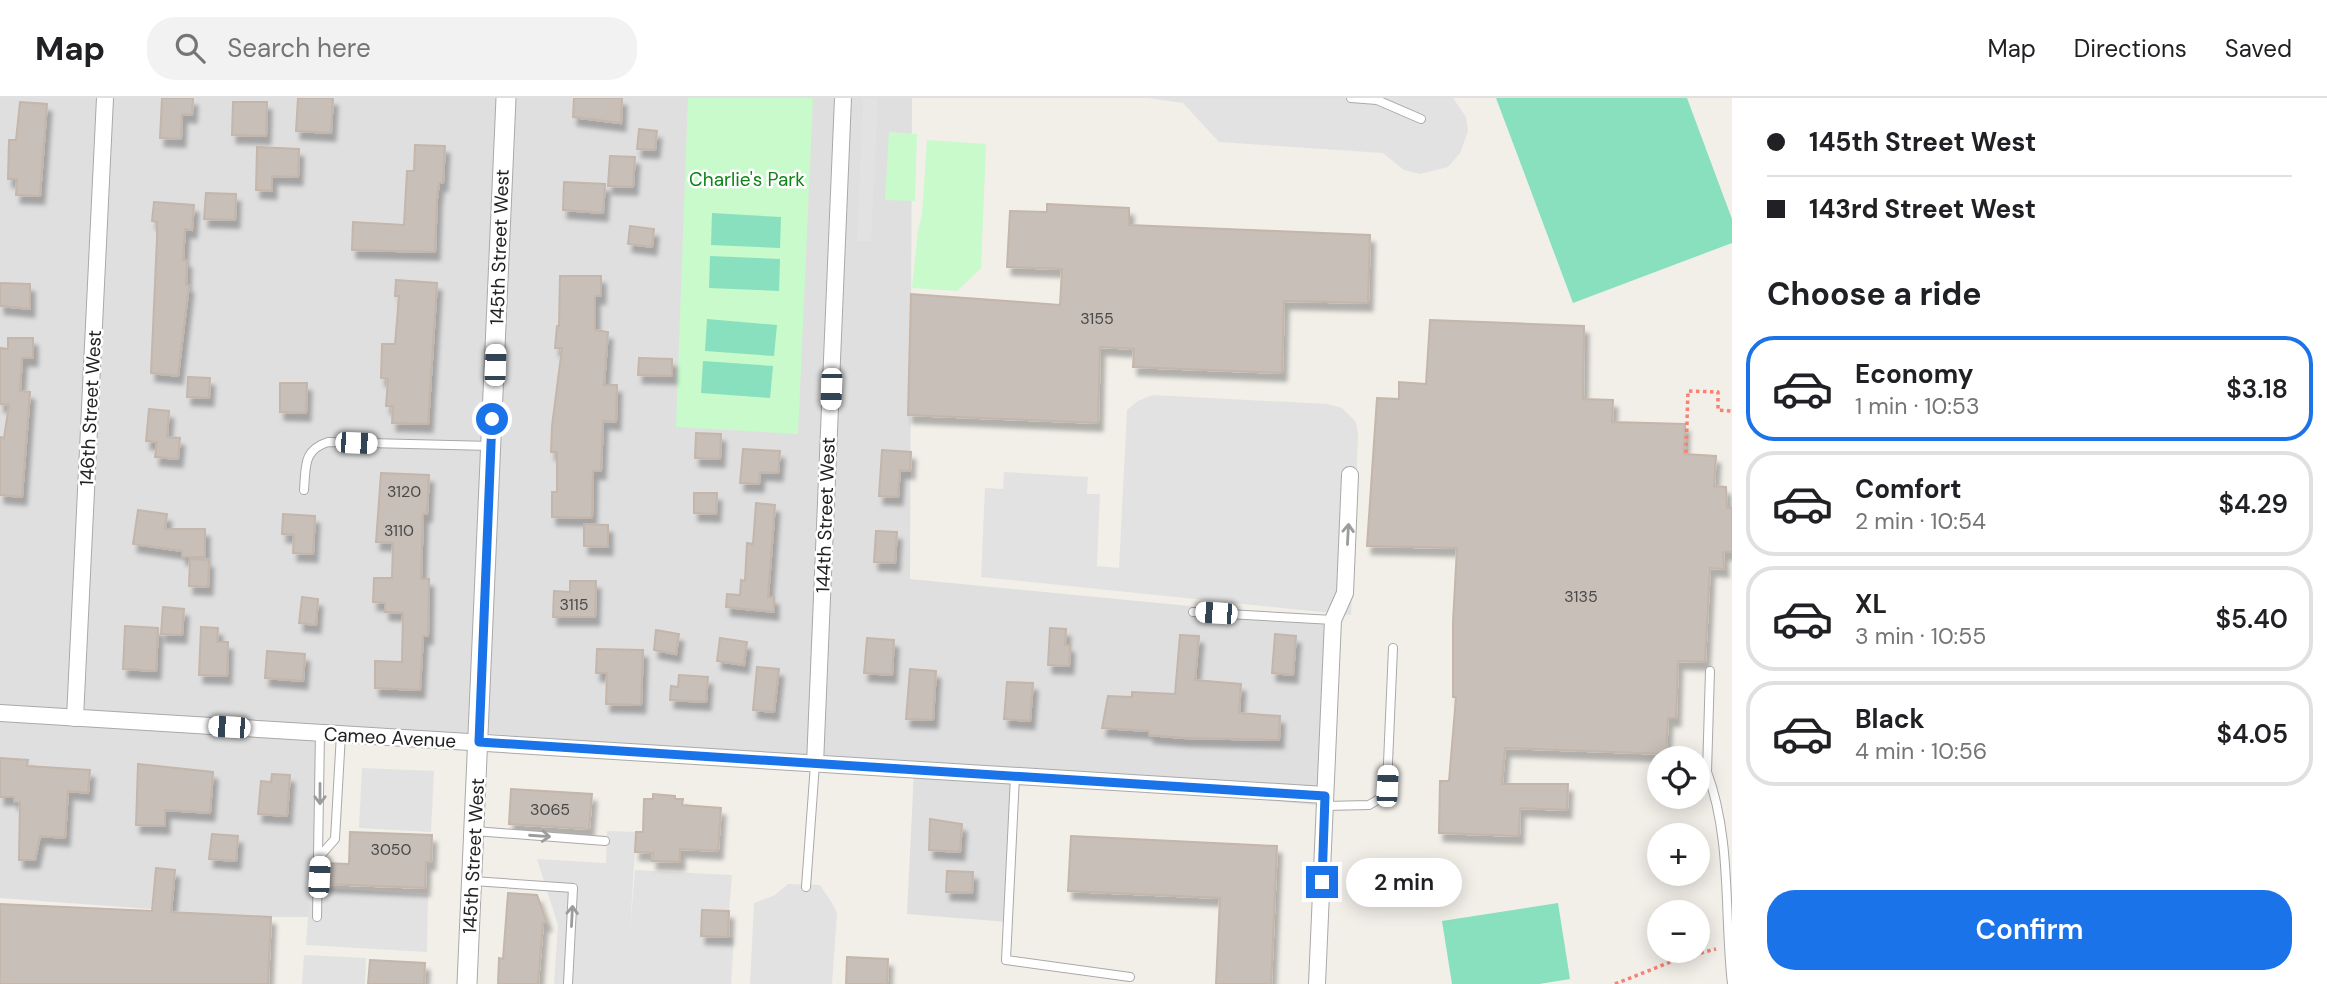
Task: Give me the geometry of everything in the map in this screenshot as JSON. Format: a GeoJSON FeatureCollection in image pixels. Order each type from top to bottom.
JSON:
{"type":"FeatureCollection","features":[{"type":"Feature","properties":{"kind":"street","name":"146th Street West"},"geometry":{"type":"LineString","coordinates":[[75,718],[105,98]]}},
{"type":"Feature","properties":{"kind":"street","name":"145th Street West"},"geometry":{"type":"LineString","coordinates":[[467,984],[506,98]]}},
{"type":"Feature","properties":{"kind":"street","name":"144th Street West"},"geometry":{"type":"LineString","coordinates":[[815,764],[843,98]]}},
{"type":"Feature","properties":{"kind":"street"},"geometry":{"type":"LineString","coordinates":[[1317,984],[1333,620],[1345,593],[1350,475]]}},
{"type":"Feature","properties":{"kind":"street","name":"Cameo Avenue"},"geometry":{"type":"LineString","coordinates":[[0,713],[1015,776],[1325,801]]}},
{"type":"Feature","properties":{"kind":"lane"},"geometry":{"type":"LineString","coordinates":[[1352,98],[1377,100],[1421,119]]}},
{"type":"Feature","properties":{"kind":"lane"},"geometry":{"type":"LineString","coordinates":[[304,490],[306,456],[314,447],[328,442],[491,446]]}},
{"type":"Feature","properties":{"kind":"lane"},"geometry":{"type":"LineString","coordinates":[[1193,612],[1333,620]]}},
{"type":"Feature","properties":{"kind":"lane"},"geometry":{"type":"LineString","coordinates":[[1325,801],[1370,805],[1384,796],[1387,786],[1394,648]]}},
{"type":"Feature","properties":{"kind":"lane"},"geometry":{"type":"LineString","coordinates":[[1710,671],[1707,772],[1725,864],[1732,984]]}},
{"type":"Feature","properties":{"kind":"lane"},"geometry":{"type":"LineString","coordinates":[[317,917],[320,733]]}},
{"type":"Feature","properties":{"kind":"lane"},"geometry":{"type":"LineString","coordinates":[[320,856],[335,839],[341,734]]}},
{"type":"Feature","properties":{"kind":"lane"},"geometry":{"type":"LineString","coordinates":[[806,887],[815,764]]}},
{"type":"Feature","properties":{"kind":"lane"},"geometry":{"type":"LineString","coordinates":[[1015,776],[1006,960],[1130,977]]}},
{"type":"Feature","properties":{"kind":"lane"},"geometry":{"type":"LineString","coordinates":[[475,831],[605,841]]}},
{"type":"Feature","properties":{"kind":"lane"},"geometry":{"type":"LineString","coordinates":[[472,881],[573,888],[568,984]]}},
{"type":"Feature","properties":{"kind":"path"},"geometry":{"type":"LineString","coordinates":[[1686,453],[1688,391],[1718,392],[1718,410],[1732,411]]}},
{"type":"Feature","properties":{"kind":"path"},"geometry":{"type":"LineString","coordinates":[[1615,984],[1678,959],[1728,947]]}},
{"type":"Feature","properties":{"kind":"shaded area"},"geometry":{"type":"Polygon","coordinates":[[[0,98],[912,98],[910,579],[1333,620],[1325,806],[1016,776],[1008,922],[907,914],[914,770],[480,733],[479,742],[321,733],[317,917],[258,917],[0,898],[0,98]]]}},
{"type":"Feature","properties":{"kind":"shaded area"},"geometry":{"type":"Polygon","coordinates":[[[863,98],[878,98],[871,241],[857,241],[863,98]]]}},
{"type":"Feature","properties":{"kind":"shaded area"},"geometry":{"type":"Polygon","coordinates":[[[1148,98],[1453,98],[1466,117],[1468,131],[1460,153],[1448,167],[1420,174],[1404,170],[1383,153],[1219,142],[1183,103],[1148,98]]]}},
{"type":"Feature","properties":{"kind":"shaded area"},"geometry":{"type":"Polygon","coordinates":[[[1152,395],[1328,404],[1342,408],[1356,422],[1358,435],[1351,615],[981,577],[985,488],[1003,489],[1004,472],[1088,477],[1087,494],[1100,494],[1097,566],[1119,568],[1127,410],[1152,395]]]}},
{"type":"Feature","properties":{"kind":"shaded area"},"geometry":{"type":"Polygon","coordinates":[[[362,768],[434,771],[431,832],[359,828],[362,768]]]}},
{"type":"Feature","properties":{"kind":"shaded area"},"geometry":{"type":"Polygon","coordinates":[[[607,831],[636,832],[630,931],[635,870],[732,875],[729,911],[702,910],[701,935],[734,938],[731,984],[554,984],[558,925],[537,859],[606,863],[607,831]]]}},
{"type":"Feature","properties":{"kind":"shaded area"},"geometry":{"type":"Polygon","coordinates":[[[788,884],[820,885],[837,913],[832,984],[750,984],[754,903],[775,895],[788,884]]]}},
{"type":"Feature","properties":{"kind":"shaded area"},"geometry":{"type":"Polygon","coordinates":[[[310,887],[428,895],[427,952],[306,945],[310,887]]]}},
{"type":"Feature","properties":{"kind":"shaded area"},"geometry":{"type":"Polygon","coordinates":[[[304,955],[366,958],[365,984],[302,984],[304,955]]]}},
{"type":"Feature","properties":{"kind":"green space","name":"Charlie's Park"},"geometry":{"type":"Polygon","coordinates":[[[688,98],[813,98],[798,434],[676,427],[688,98]]]}},
{"type":"Feature","properties":{"kind":"green space"},"geometry":{"type":"Polygon","coordinates":[[[1496,98],[1687,98],[1732,219],[1732,243],[1573,303],[1496,98]]]}},
{"type":"Feature","properties":{"kind":"green space"},"geometry":{"type":"Polygon","coordinates":[[[889,132],[917,134],[915,201],[885,200],[889,132]]]}},
{"type":"Feature","properties":{"kind":"green space"},"geometry":{"type":"Polygon","coordinates":[[[927,140],[986,144],[981,268],[957,291],[912,288],[922,215],[927,140]]]}},
{"type":"Feature","properties":{"kind":"green space"},"geometry":{"type":"Polygon","coordinates":[[[712,213],[781,217],[780,248],[711,245],[712,213]]]}},
{"type":"Feature","properties":{"kind":"green space"},"geometry":{"type":"Polygon","coordinates":[[[710,256],[780,259],[779,291],[709,288],[710,256]]]}},
{"type":"Feature","properties":{"kind":"green space"},"geometry":{"type":"Polygon","coordinates":[[[707,319],[777,325],[774,356],[705,351],[707,319]]]}},
{"type":"Feature","properties":{"kind":"green space"},"geometry":{"type":"Polygon","coordinates":[[[703,361],[773,366],[770,398],[701,393],[703,361]]]}},
{"type":"Feature","properties":{"kind":"green space"},"geometry":{"type":"Polygon","coordinates":[[[1558,903],[1570,979],[1539,984],[1452,984],[1442,921],[1558,903]]]}},
{"type":"Feature","properties":{"kind":"building"},"geometry":{"type":"Polygon","coordinates":[[[162,98],[193,98],[192,115],[182,114],[181,139],[160,138],[162,98]]]}},
{"type":"Feature","properties":{"kind":"building"},"geometry":{"type":"Polygon","coordinates":[[[298,98],[333,98],[331,133],[296,131],[298,98]]]}},
{"type":"Feature","properties":{"kind":"building"},"geometry":{"type":"Polygon","coordinates":[[[574,98],[622,98],[621,123],[573,117],[574,98]]]}},
{"type":"Feature","properties":{"kind":"building"},"geometry":{"type":"Polygon","coordinates":[[[20,102],[47,104],[40,196],[16,195],[17,179],[8,179],[9,140],[16,140],[20,102]]]}},
{"type":"Feature","properties":{"kind":"building"},"geometry":{"type":"Polygon","coordinates":[[[233,102],[267,102],[266,136],[232,135],[233,102]]]}},
{"type":"Feature","properties":{"kind":"building"},"geometry":{"type":"Polygon","coordinates":[[[639,129],[657,131],[655,150],[637,149],[639,129]]]}},
{"type":"Feature","properties":{"kind":"building"},"geometry":{"type":"Polygon","coordinates":[[[415,145],[445,146],[443,183],[439,183],[437,199],[435,252],[352,250],[353,222],[404,225],[407,171],[414,171],[415,145]]]}},
{"type":"Feature","properties":{"kind":"building"},"geometry":{"type":"Polygon","coordinates":[[[257,147],[299,149],[298,177],[272,176],[272,191],[256,190],[257,147]]]}},
{"type":"Feature","properties":{"kind":"building"},"geometry":{"type":"Polygon","coordinates":[[[610,156],[635,157],[633,187],[608,186],[610,156]]]}},
{"type":"Feature","properties":{"kind":"building"},"geometry":{"type":"Polygon","coordinates":[[[564,182],[605,184],[603,213],[563,210],[564,182]]]}},
{"type":"Feature","properties":{"kind":"building"},"geometry":{"type":"Polygon","coordinates":[[[206,193],[236,194],[235,220],[204,219],[206,193]]]}},
{"type":"Feature","properties":{"kind":"building"},"geometry":{"type":"Polygon","coordinates":[[[154,202],[194,205],[192,230],[185,229],[183,260],[187,260],[186,285],[189,285],[178,376],[151,373],[157,238],[157,222],[152,221],[154,202]]]}},
{"type":"Feature","properties":{"kind":"building"},"geometry":{"type":"Polygon","coordinates":[[[1047,204],[1129,208],[1129,225],[1370,235],[1368,303],[1284,301],[1282,373],[1133,367],[1134,349],[1100,347],[1098,423],[908,415],[911,294],[1060,305],[1062,269],[1007,267],[1010,211],[1047,212],[1047,204]]]}},
{"type":"Feature","properties":{"kind":"building"},"geometry":{"type":"Polygon","coordinates":[[[630,226],[654,229],[652,247],[628,244],[630,226]]]}},
{"type":"Feature","properties":{"kind":"building"},"geometry":{"type":"Polygon","coordinates":[[[560,276],[601,276],[601,296],[595,296],[595,330],[608,332],[604,385],[617,385],[616,422],[603,421],[601,471],[593,471],[592,518],[552,517],[552,492],[557,492],[557,452],[551,452],[552,426],[562,348],[555,348],[559,326],[560,276]]]}},
{"type":"Feature","properties":{"kind":"building"},"geometry":{"type":"Polygon","coordinates":[[[396,280],[437,283],[428,424],[392,423],[393,406],[386,406],[388,379],[381,378],[382,344],[395,344],[399,296],[395,296],[396,280]]]}},
{"type":"Feature","properties":{"kind":"building"},"geometry":{"type":"Polygon","coordinates":[[[0,283],[30,284],[30,309],[0,306],[0,283]]]}},
{"type":"Feature","properties":{"kind":"building"},"geometry":{"type":"Polygon","coordinates":[[[1430,320],[1584,326],[1583,399],[1613,400],[1612,422],[1685,424],[1684,454],[1716,456],[1714,486],[1726,487],[1727,508],[1732,508],[1732,552],[1723,552],[1724,569],[1710,568],[1705,662],[1678,661],[1676,718],[1668,718],[1666,746],[1647,746],[1647,753],[1505,748],[1502,784],[1568,784],[1567,810],[1520,808],[1519,836],[1439,833],[1440,781],[1449,781],[1456,697],[1453,697],[1453,622],[1457,548],[1367,546],[1377,398],[1399,399],[1399,382],[1426,384],[1430,320]]]}},
{"type":"Feature","properties":{"kind":"building"},"geometry":{"type":"Polygon","coordinates":[[[8,338],[33,338],[33,358],[22,358],[20,391],[30,392],[22,497],[0,495],[0,437],[4,438],[9,405],[0,404],[0,348],[8,349],[8,338]]]}},
{"type":"Feature","properties":{"kind":"building"},"geometry":{"type":"Polygon","coordinates":[[[639,358],[672,359],[672,376],[638,375],[639,358]]]}},
{"type":"Feature","properties":{"kind":"building"},"geometry":{"type":"Polygon","coordinates":[[[188,377],[210,378],[209,398],[187,397],[188,377]]]}},
{"type":"Feature","properties":{"kind":"building"},"geometry":{"type":"Polygon","coordinates":[[[280,383],[307,383],[306,413],[280,412],[280,383]]]}},
{"type":"Feature","properties":{"kind":"building"},"geometry":{"type":"Polygon","coordinates":[[[149,409],[169,411],[167,437],[180,438],[178,459],[155,457],[157,442],[146,441],[149,409]]]}},
{"type":"Feature","properties":{"kind":"building"},"geometry":{"type":"Polygon","coordinates":[[[696,433],[721,434],[720,459],[695,458],[696,433]]]}},
{"type":"Feature","properties":{"kind":"building"},"geometry":{"type":"Polygon","coordinates":[[[743,449],[780,451],[778,473],[760,472],[759,484],[740,483],[743,449]]]}},
{"type":"Feature","properties":{"kind":"building"},"geometry":{"type":"Polygon","coordinates":[[[882,450],[911,452],[910,471],[900,470],[898,497],[879,496],[882,450]]]}},
{"type":"Feature","properties":{"kind":"building"},"geometry":{"type":"Polygon","coordinates":[[[381,473],[429,475],[427,514],[423,514],[421,579],[429,579],[428,636],[423,636],[420,690],[375,688],[375,661],[402,662],[403,613],[385,612],[385,603],[373,602],[374,578],[392,578],[393,543],[376,542],[381,473]]]}},
{"type":"Feature","properties":{"kind":"building"},"geometry":{"type":"Polygon","coordinates":[[[694,493],[717,493],[716,514],[694,513],[694,493]]]}},
{"type":"Feature","properties":{"kind":"building"},"geometry":{"type":"Polygon","coordinates":[[[756,503],[775,505],[768,597],[774,597],[774,612],[726,607],[727,594],[740,595],[741,580],[745,581],[747,543],[753,544],[756,503]]]}},
{"type":"Feature","properties":{"kind":"building"},"geometry":{"type":"Polygon","coordinates":[[[138,510],[167,514],[165,529],[205,529],[205,557],[182,557],[182,551],[133,544],[138,510]]]}},
{"type":"Feature","properties":{"kind":"building"},"geometry":{"type":"Polygon","coordinates":[[[283,514],[315,516],[313,554],[293,553],[294,535],[282,534],[283,514]]]}},
{"type":"Feature","properties":{"kind":"building"},"geometry":{"type":"Polygon","coordinates":[[[584,524],[608,525],[608,547],[584,546],[584,524]]]}},
{"type":"Feature","properties":{"kind":"building"},"geometry":{"type":"Polygon","coordinates":[[[876,531],[897,532],[895,563],[874,562],[876,531]]]}},
{"type":"Feature","properties":{"kind":"building"},"geometry":{"type":"Polygon","coordinates":[[[190,559],[209,560],[208,587],[189,586],[190,559]]]}},
{"type":"Feature","properties":{"kind":"building"},"geometry":{"type":"Polygon","coordinates":[[[570,581],[596,581],[595,617],[553,617],[554,591],[570,592],[570,581]]]}},
{"type":"Feature","properties":{"kind":"building"},"geometry":{"type":"Polygon","coordinates":[[[302,597],[318,599],[316,625],[299,623],[302,597]]]}},
{"type":"Feature","properties":{"kind":"building"},"geometry":{"type":"Polygon","coordinates":[[[163,607],[184,609],[182,635],[161,634],[163,607]]]}},
{"type":"Feature","properties":{"kind":"building"},"geometry":{"type":"Polygon","coordinates":[[[125,626],[158,628],[156,671],[123,669],[125,626]]]}},
{"type":"Feature","properties":{"kind":"building"},"geometry":{"type":"Polygon","coordinates":[[[201,627],[218,628],[217,642],[228,642],[227,676],[199,675],[201,627]]]}},
{"type":"Feature","properties":{"kind":"building"},"geometry":{"type":"Polygon","coordinates":[[[1050,628],[1066,629],[1065,645],[1070,645],[1069,666],[1048,665],[1050,628]]]}},
{"type":"Feature","properties":{"kind":"building"},"geometry":{"type":"Polygon","coordinates":[[[656,630],[679,634],[676,654],[654,650],[656,630]]]}},
{"type":"Feature","properties":{"kind":"building"},"geometry":{"type":"Polygon","coordinates":[[[1275,634],[1296,636],[1293,675],[1272,673],[1275,634]]]}},
{"type":"Feature","properties":{"kind":"building"},"geometry":{"type":"Polygon","coordinates":[[[1180,635],[1199,636],[1195,680],[1241,684],[1239,713],[1280,716],[1279,740],[1184,738],[1149,735],[1149,731],[1102,728],[1108,696],[1132,697],[1132,692],[1175,694],[1180,635]]]}},
{"type":"Feature","properties":{"kind":"building"},"geometry":{"type":"Polygon","coordinates":[[[720,638],[747,642],[744,665],[717,661],[720,638]]]}},
{"type":"Feature","properties":{"kind":"building"},"geometry":{"type":"Polygon","coordinates":[[[867,638],[894,640],[892,675],[864,673],[867,638]]]}},
{"type":"Feature","properties":{"kind":"building"},"geometry":{"type":"Polygon","coordinates":[[[597,649],[643,650],[641,705],[606,704],[607,673],[596,673],[597,649]]]}},
{"type":"Feature","properties":{"kind":"building"},"geometry":{"type":"Polygon","coordinates":[[[267,651],[305,654],[303,681],[265,678],[267,651]]]}},
{"type":"Feature","properties":{"kind":"building"},"geometry":{"type":"Polygon","coordinates":[[[757,667],[779,669],[774,712],[753,710],[757,667]]]}},
{"type":"Feature","properties":{"kind":"building"},"geometry":{"type":"Polygon","coordinates":[[[910,669],[936,671],[933,720],[906,719],[910,669]]]}},
{"type":"Feature","properties":{"kind":"building"},"geometry":{"type":"Polygon","coordinates":[[[679,675],[708,677],[706,702],[670,700],[671,686],[678,687],[679,675]]]}},
{"type":"Feature","properties":{"kind":"building"},"geometry":{"type":"Polygon","coordinates":[[[1007,682],[1033,683],[1030,721],[1004,719],[1007,682]]]}},
{"type":"Feature","properties":{"kind":"building"},"geometry":{"type":"Polygon","coordinates":[[[0,758],[28,760],[27,766],[90,770],[88,793],[68,791],[65,838],[40,836],[35,860],[19,860],[20,802],[14,802],[14,797],[0,797],[0,758]]]}},
{"type":"Feature","properties":{"kind":"building"},"geometry":{"type":"Polygon","coordinates":[[[138,764],[213,772],[210,813],[165,810],[165,826],[136,825],[138,764]]]}},
{"type":"Feature","properties":{"kind":"building"},"geometry":{"type":"Polygon","coordinates":[[[272,774],[290,775],[287,816],[258,814],[261,781],[271,782],[272,774]]]}},
{"type":"Feature","properties":{"kind":"building"},"geometry":{"type":"Polygon","coordinates":[[[511,789],[592,794],[589,829],[509,824],[511,789]]]}},
{"type":"Feature","properties":{"kind":"building"},"geometry":{"type":"Polygon","coordinates":[[[653,794],[683,799],[682,805],[721,808],[718,851],[680,849],[680,862],[652,861],[653,853],[635,852],[636,832],[643,832],[644,799],[653,799],[653,794]]]}},
{"type":"Feature","properties":{"kind":"building"},"geometry":{"type":"Polygon","coordinates":[[[930,819],[962,824],[960,852],[929,850],[930,819]]]}},
{"type":"Feature","properties":{"kind":"building"},"geometry":{"type":"Polygon","coordinates":[[[350,832],[432,835],[431,862],[426,862],[425,888],[324,884],[324,863],[349,864],[350,832]]]}},
{"type":"Feature","properties":{"kind":"building"},"geometry":{"type":"Polygon","coordinates":[[[212,834],[238,836],[236,861],[209,859],[212,834]]]}},
{"type":"Feature","properties":{"kind":"building"},"geometry":{"type":"Polygon","coordinates":[[[1071,836],[1277,846],[1271,984],[1216,984],[1220,898],[1068,891],[1071,836]]]}},
{"type":"Feature","properties":{"kind":"building"},"geometry":{"type":"Polygon","coordinates":[[[156,868],[175,870],[171,912],[271,917],[268,984],[0,984],[0,904],[152,911],[156,868]]]}},
{"type":"Feature","properties":{"kind":"building"},"geometry":{"type":"Polygon","coordinates":[[[947,871],[973,872],[972,893],[946,892],[947,871]]]}},
{"type":"Feature","properties":{"kind":"building"},"geometry":{"type":"Polygon","coordinates":[[[508,893],[537,895],[547,923],[543,923],[538,984],[498,984],[499,958],[503,959],[508,893]]]}},
{"type":"Feature","properties":{"kind":"building"},"geometry":{"type":"Polygon","coordinates":[[[702,910],[729,911],[728,937],[701,936],[702,910]]]}},
{"type":"Feature","properties":{"kind":"building"},"geometry":{"type":"Polygon","coordinates":[[[847,957],[888,959],[887,984],[846,984],[847,957]]]}},
{"type":"Feature","properties":{"kind":"building"},"geometry":{"type":"Polygon","coordinates":[[[370,960],[425,963],[424,984],[368,984],[370,960]]]}},
{"type":"Feature","properties":{"kind":"route"},"geometry":{"type":"LineString","coordinates":[[492,419],[479,742],[1325,796],[1322,882]]}}]}
